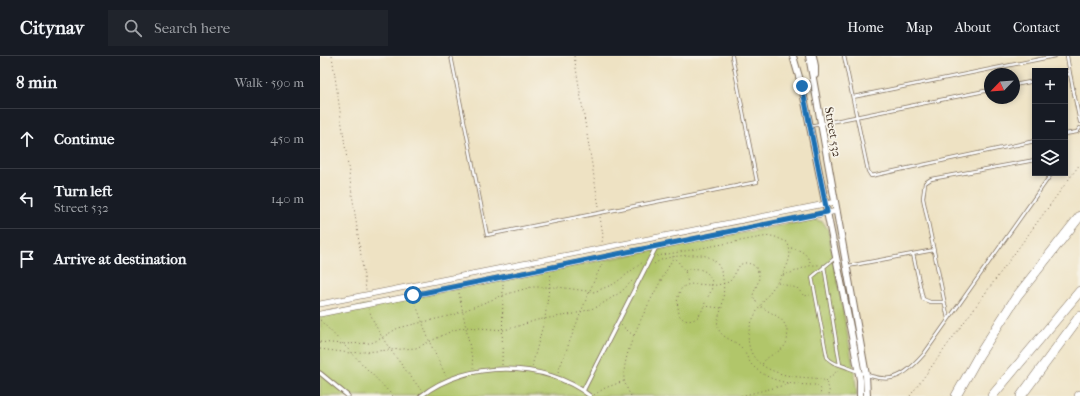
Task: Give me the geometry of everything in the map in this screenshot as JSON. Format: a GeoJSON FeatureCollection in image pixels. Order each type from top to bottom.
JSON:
{"type":"FeatureCollection","features":[{"type":"Feature","properties":{"kind":"highway"},"geometry":{"type":"LineString","coordinates":[[956,396],[979,355],[1017,296],[1080,216]]}},
{"type":"Feature","properties":{"kind":"highway"},"geometry":{"type":"LineString","coordinates":[[992,396],[1080,291]]}},
{"type":"Feature","properties":{"kind":"highway"},"geometry":{"type":"LineString","coordinates":[[1022,396],[1080,316]]}},
{"type":"Feature","properties":{"kind":"street","name":"Street 532"},"geometry":{"type":"LineString","coordinates":[[793,56],[810,126],[827,212],[858,372],[860,396]]}},
{"type":"Feature","properties":{"kind":"street","name":"Street 532"},"geometry":{"type":"LineString","coordinates":[[810,56],[815,66],[814,82],[820,124],[866,375],[867,396]]}},
{"type":"Feature","properties":{"kind":"street"},"geometry":{"type":"LineString","coordinates":[[320,304],[835,202]]}},
{"type":"Feature","properties":{"kind":"street"},"geometry":{"type":"LineString","coordinates":[[320,314],[837,211]]}},
{"type":"Feature","properties":{"kind":"street"},"geometry":{"type":"LineString","coordinates":[[583,391],[656,247]]}},
{"type":"Feature","properties":{"kind":"street"},"geometry":{"type":"LineString","coordinates":[[423,395],[448,380],[475,372],[502,370],[531,371],[556,376],[592,396]]}},
{"type":"Feature","properties":{"kind":"street"},"geometry":{"type":"LineString","coordinates":[[320,373],[348,396]]}},
{"type":"Feature","properties":{"kind":"lane"},"geometry":{"type":"LineString","coordinates":[[451,56],[487,235],[757,182],[732,56]]}},
{"type":"Feature","properties":{"kind":"lane"},"geometry":{"type":"LineString","coordinates":[[844,56],[868,171],[871,176],[1032,142]]}},
{"type":"Feature","properties":{"kind":"lane"},"geometry":{"type":"LineString","coordinates":[[853,97],[1055,56]]}},
{"type":"Feature","properties":{"kind":"lane"},"geometry":{"type":"LineString","coordinates":[[1067,56],[1080,122]]}},
{"type":"Feature","properties":{"kind":"lane"},"geometry":{"type":"LineString","coordinates":[[1020,84],[1032,82]]}},
{"type":"Feature","properties":{"kind":"lane"},"geometry":{"type":"LineString","coordinates":[[810,126],[984,91]]}},
{"type":"Feature","properties":{"kind":"lane"},"geometry":{"type":"LineString","coordinates":[[1068,134],[1077,132],[1080,128]]}},
{"type":"Feature","properties":{"kind":"lane"},"geometry":{"type":"LineString","coordinates":[[948,319],[923,198],[924,183],[931,179],[1032,161]]}},
{"type":"Feature","properties":{"kind":"lane"},"geometry":{"type":"LineString","coordinates":[[836,258],[812,277],[827,357],[832,363],[876,379],[889,379],[900,375],[912,367],[1050,176]]}},
{"type":"Feature","properties":{"kind":"lane"},"geometry":{"type":"LineString","coordinates":[[846,266],[934,250]]}},
{"type":"Feature","properties":{"kind":"lane"},"geometry":{"type":"LineString","coordinates":[[913,254],[923,299],[930,302],[944,302]]}},
{"type":"Feature","properties":{"kind":"lane"},"geometry":{"type":"LineString","coordinates":[[824,266],[840,365]]}},
{"type":"Feature","properties":{"kind":"path"},"geometry":{"type":"LineString","coordinates":[[332,56],[366,294]]}},
{"type":"Feature","properties":{"kind":"path"},"geometry":{"type":"LineString","coordinates":[[574,56],[600,213],[603,235],[601,248]]}},
{"type":"Feature","properties":{"kind":"path"},"geometry":{"type":"LineString","coordinates":[[910,396],[1080,164]]}},
{"type":"Feature","properties":{"kind":"path"},"geometry":{"type":"LineString","coordinates":[[790,248],[799,249],[808,256],[811,264]]}},
{"type":"Feature","properties":{"kind":"path"},"geometry":{"type":"LineString","coordinates":[[644,270],[659,260],[674,256],[702,254],[717,263],[721,270],[724,283],[718,320],[718,327],[721,333],[726,338],[739,345],[751,364],[760,372],[790,384]]}},
{"type":"Feature","properties":{"kind":"path"},"geometry":{"type":"LineString","coordinates":[[674,256],[686,271],[688,284]]}},
{"type":"Feature","properties":{"kind":"path"},"geometry":{"type":"LineString","coordinates":[[631,396],[624,380],[627,357],[634,337],[674,256]]}},
{"type":"Feature","properties":{"kind":"path"},"geometry":{"type":"LineString","coordinates":[[556,376],[589,292],[603,262],[602,257]]}},
{"type":"Feature","properties":{"kind":"path"},"geometry":{"type":"LineString","coordinates":[[686,271],[692,268],[701,269],[709,276],[712,286],[702,313],[695,319],[687,321],[680,318],[678,296],[680,290],[688,284],[712,286],[731,281],[738,266],[744,263],[755,266],[760,276],[759,284],[752,295],[754,301],[760,307],[780,318],[786,326],[787,341],[782,350],[764,360],[762,365]]}},
{"type":"Feature","properties":{"kind":"path"},"geometry":{"type":"LineString","coordinates":[[782,275],[791,274],[811,264],[824,266]]}},
{"type":"Feature","properties":{"kind":"path"},"geometry":{"type":"LineString","coordinates":[[531,371],[545,318],[551,268]]}},
{"type":"Feature","properties":{"kind":"path"},"geometry":{"type":"LineString","coordinates":[[502,277],[504,330],[502,370]]}},
{"type":"Feature","properties":{"kind":"path"},"geometry":{"type":"LineString","coordinates":[[320,349],[350,353],[416,348],[430,343],[454,330],[466,327],[504,330],[545,318],[582,313],[597,307],[621,292],[633,280]]}},
{"type":"Feature","properties":{"kind":"path"},"geometry":{"type":"LineString","coordinates":[[777,282],[797,288],[804,296],[815,294]]}},
{"type":"Feature","properties":{"kind":"path"},"geometry":{"type":"LineString","coordinates":[[458,286],[475,372]]}},
{"type":"Feature","properties":{"kind":"path"},"geometry":{"type":"LineString","coordinates":[[413,295],[430,343],[448,380]]}},
{"type":"Feature","properties":{"kind":"path"},"geometry":{"type":"LineString","coordinates":[[367,304],[371,318],[423,395]]}},
{"type":"Feature","properties":{"kind":"path"},"geometry":{"type":"LineString","coordinates":[[704,306],[721,308]]}},
{"type":"Feature","properties":{"kind":"path"},"geometry":{"type":"LineString","coordinates":[[320,320],[350,353],[393,396]]}},
{"type":"Feature","properties":{"kind":"path"},"geometry":{"type":"LineString","coordinates":[[618,322],[634,337]]}},
{"type":"Feature","properties":{"kind":"path"},"geometry":{"type":"LineString","coordinates":[[826,382],[837,373],[840,365]]}},
{"type":"Feature","properties":{"kind":"path"},"geometry":{"type":"LineString","coordinates":[[592,396],[605,388],[624,380]]}},
{"type":"Feature","properties":{"kind":"path"},"geometry":{"type":"LineString","coordinates":[[741,396],[790,384],[817,385],[821,389],[820,396]]}},
{"type":"Feature","properties":{"kind":"green space"},"geometry":{"type":"Polygon","coordinates":[[[814,219],[823,222],[828,229],[855,375],[857,396],[320,396],[320,315],[814,219]]]}},
{"type":"Feature","properties":{"kind":"route"},"geometry":{"type":"LineString","coordinates":[[413,295],[827,212],[802,86]]}}]}
